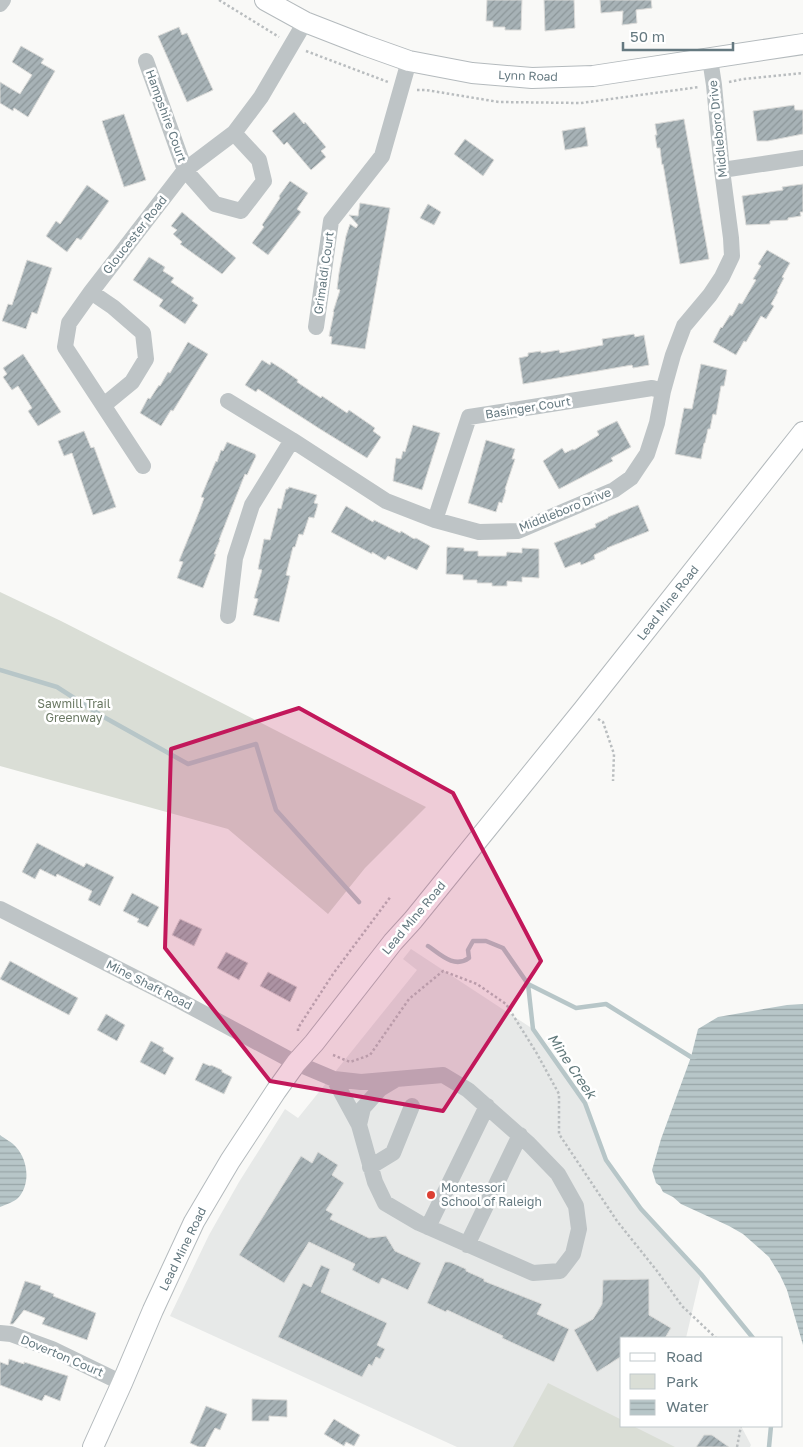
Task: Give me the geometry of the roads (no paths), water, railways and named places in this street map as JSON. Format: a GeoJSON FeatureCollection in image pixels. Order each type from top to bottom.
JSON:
{"type":"FeatureCollection","features":[{"type":"Feature","properties":{"kind":"main road","name":"Lynn Road"},"geometry":{"type":"LineString","coordinates":[[265,0],[305,22],[409,61],[472,73],[532,78],[593,76],[803,44]]}},
{"type":"Feature","properties":{"kind":"main road","name":"Lead Mine Road"},"geometry":{"type":"LineString","coordinates":[[93,1447],[152,1310],[194,1222],[230,1161],[276,1091],[296,1063],[583,710],[803,432]]}},
{"type":"Feature","properties":{"kind":"street"},"geometry":{"type":"LineString","coordinates":[[0,4],[3,0]]}},
{"type":"Feature","properties":{"kind":"street","name":"Gloucester Road"},"geometry":{"type":"LineString","coordinates":[[143,466],[65,347],[69,323],[185,170],[234,133],[261,97],[305,22]]}},
{"type":"Feature","properties":{"kind":"street","name":"Middleboro Drive"},"geometry":{"type":"LineString","coordinates":[[228,401],[386,500],[435,520],[479,532],[518,531],[614,490],[631,478],[647,454],[657,423],[673,355],[684,326],[710,295],[722,277],[732,256],[732,238],[722,170],[710,59]]}},
{"type":"Feature","properties":{"kind":"street","name":"Hampshire Court"},"geometry":{"type":"LineString","coordinates":[[146,61],[185,170]]}},
{"type":"Feature","properties":{"kind":"street","name":"Grimaldi Court"},"geometry":{"type":"LineString","coordinates":[[316,327],[331,221],[382,156],[409,61]]}},
{"type":"Feature","properties":{"kind":"street"},"geometry":{"type":"LineString","coordinates":[[185,170],[215,204],[241,211],[264,181],[258,160],[234,133]]}},
{"type":"Feature","properties":{"kind":"street"},"geometry":{"type":"LineString","coordinates":[[722,170],[803,158]]}},
{"type":"Feature","properties":{"kind":"street"},"geometry":{"type":"LineString","coordinates":[[91,292],[113,307],[143,333],[146,359],[132,382],[104,406]]}},
{"type":"Feature","properties":{"kind":"street","name":"Basinger Court"},"geometry":{"type":"LineString","coordinates":[[435,520],[469,417],[652,388],[663,391]]}},
{"type":"Feature","properties":{"kind":"street"},"geometry":{"type":"LineString","coordinates":[[228,616],[235,558],[252,505],[292,440]]}},
{"type":"Feature","properties":{"kind":"street","name":"Mine Shaft Road"},"geometry":{"type":"LineString","coordinates":[[0,910],[171,996],[296,1063],[334,1079],[361,1082],[443,1075],[468,1090],[520,1135],[558,1174],[576,1206],[579,1229],[573,1254],[560,1271],[533,1273],[428,1227],[386,1203],[375,1182],[359,1125],[334,1079]]}},
{"type":"Feature","properties":{"kind":"street"},"geometry":{"type":"LineString","coordinates":[[359,1125],[363,1108],[380,1089],[399,1078]]}},
{"type":"Feature","properties":{"kind":"street"},"geometry":{"type":"LineString","coordinates":[[370,1167],[393,1153],[412,1106]]}},
{"type":"Feature","properties":{"kind":"street"},"geometry":{"type":"LineString","coordinates":[[428,1227],[487,1106]]}},
{"type":"Feature","properties":{"kind":"street"},"geometry":{"type":"LineString","coordinates":[[467,1245],[520,1135]]}},
{"type":"Feature","properties":{"kind":"street","name":"Doverton Court"},"geometry":{"type":"LineString","coordinates":[[0,1333],[11,1334],[52,1349],[122,1383]]}},
{"type":"Feature","properties":{"kind":"water"},"geometry":{"type":"Polygon","coordinates":[[[803,1004],[803,1345],[787,1290],[769,1257],[743,1234],[681,1204],[663,1192],[656,1183],[652,1170],[661,1139],[691,1057],[698,1029],[718,1017],[803,1004]]]}},
{"type":"Feature","properties":{"kind":"water"},"geometry":{"type":"Polygon","coordinates":[[[0,1135],[13,1144],[20,1152],[25,1165],[26,1179],[25,1186],[18,1198],[0,1207],[0,1135]]]}},
{"type":"Feature","properties":{"kind":"waterway","name":"Mine Creek"},"geometry":{"type":"LineString","coordinates":[[0,670],[57,687],[102,716],[188,764],[256,744],[276,810],[359,902]]}},
{"type":"Feature","properties":{"kind":"waterway","name":"Mine Creek"},"geometry":{"type":"LineString","coordinates":[[428,946],[447,959],[458,962],[469,958],[468,950],[473,941],[486,941],[503,948],[528,984],[533,1029],[585,1103],[606,1160],[641,1209],[701,1274],[752,1337]]}},
{"type":"Feature","properties":{"kind":"waterway"},"geometry":{"type":"LineString","coordinates":[[528,984],[576,1008],[606,1004],[691,1057],[695,1057]]}},
{"type":"Feature","properties":{"kind":"waterway","name":"Mine Creek"},"geometry":{"type":"LineString","coordinates":[[769,1447],[771,1427]]}},
{"type":"Feature","properties":{"kind":"place","name":"Montessori School of Raleigh"},"geometry":{"type":"Point","coordinates":[431,1195]}},
{"type":"Feature","properties":{"kind":"park label","name":"Sawmill Trail Greenway"},"geometry":{"type":"Point","coordinates":[74,711]}}]}
